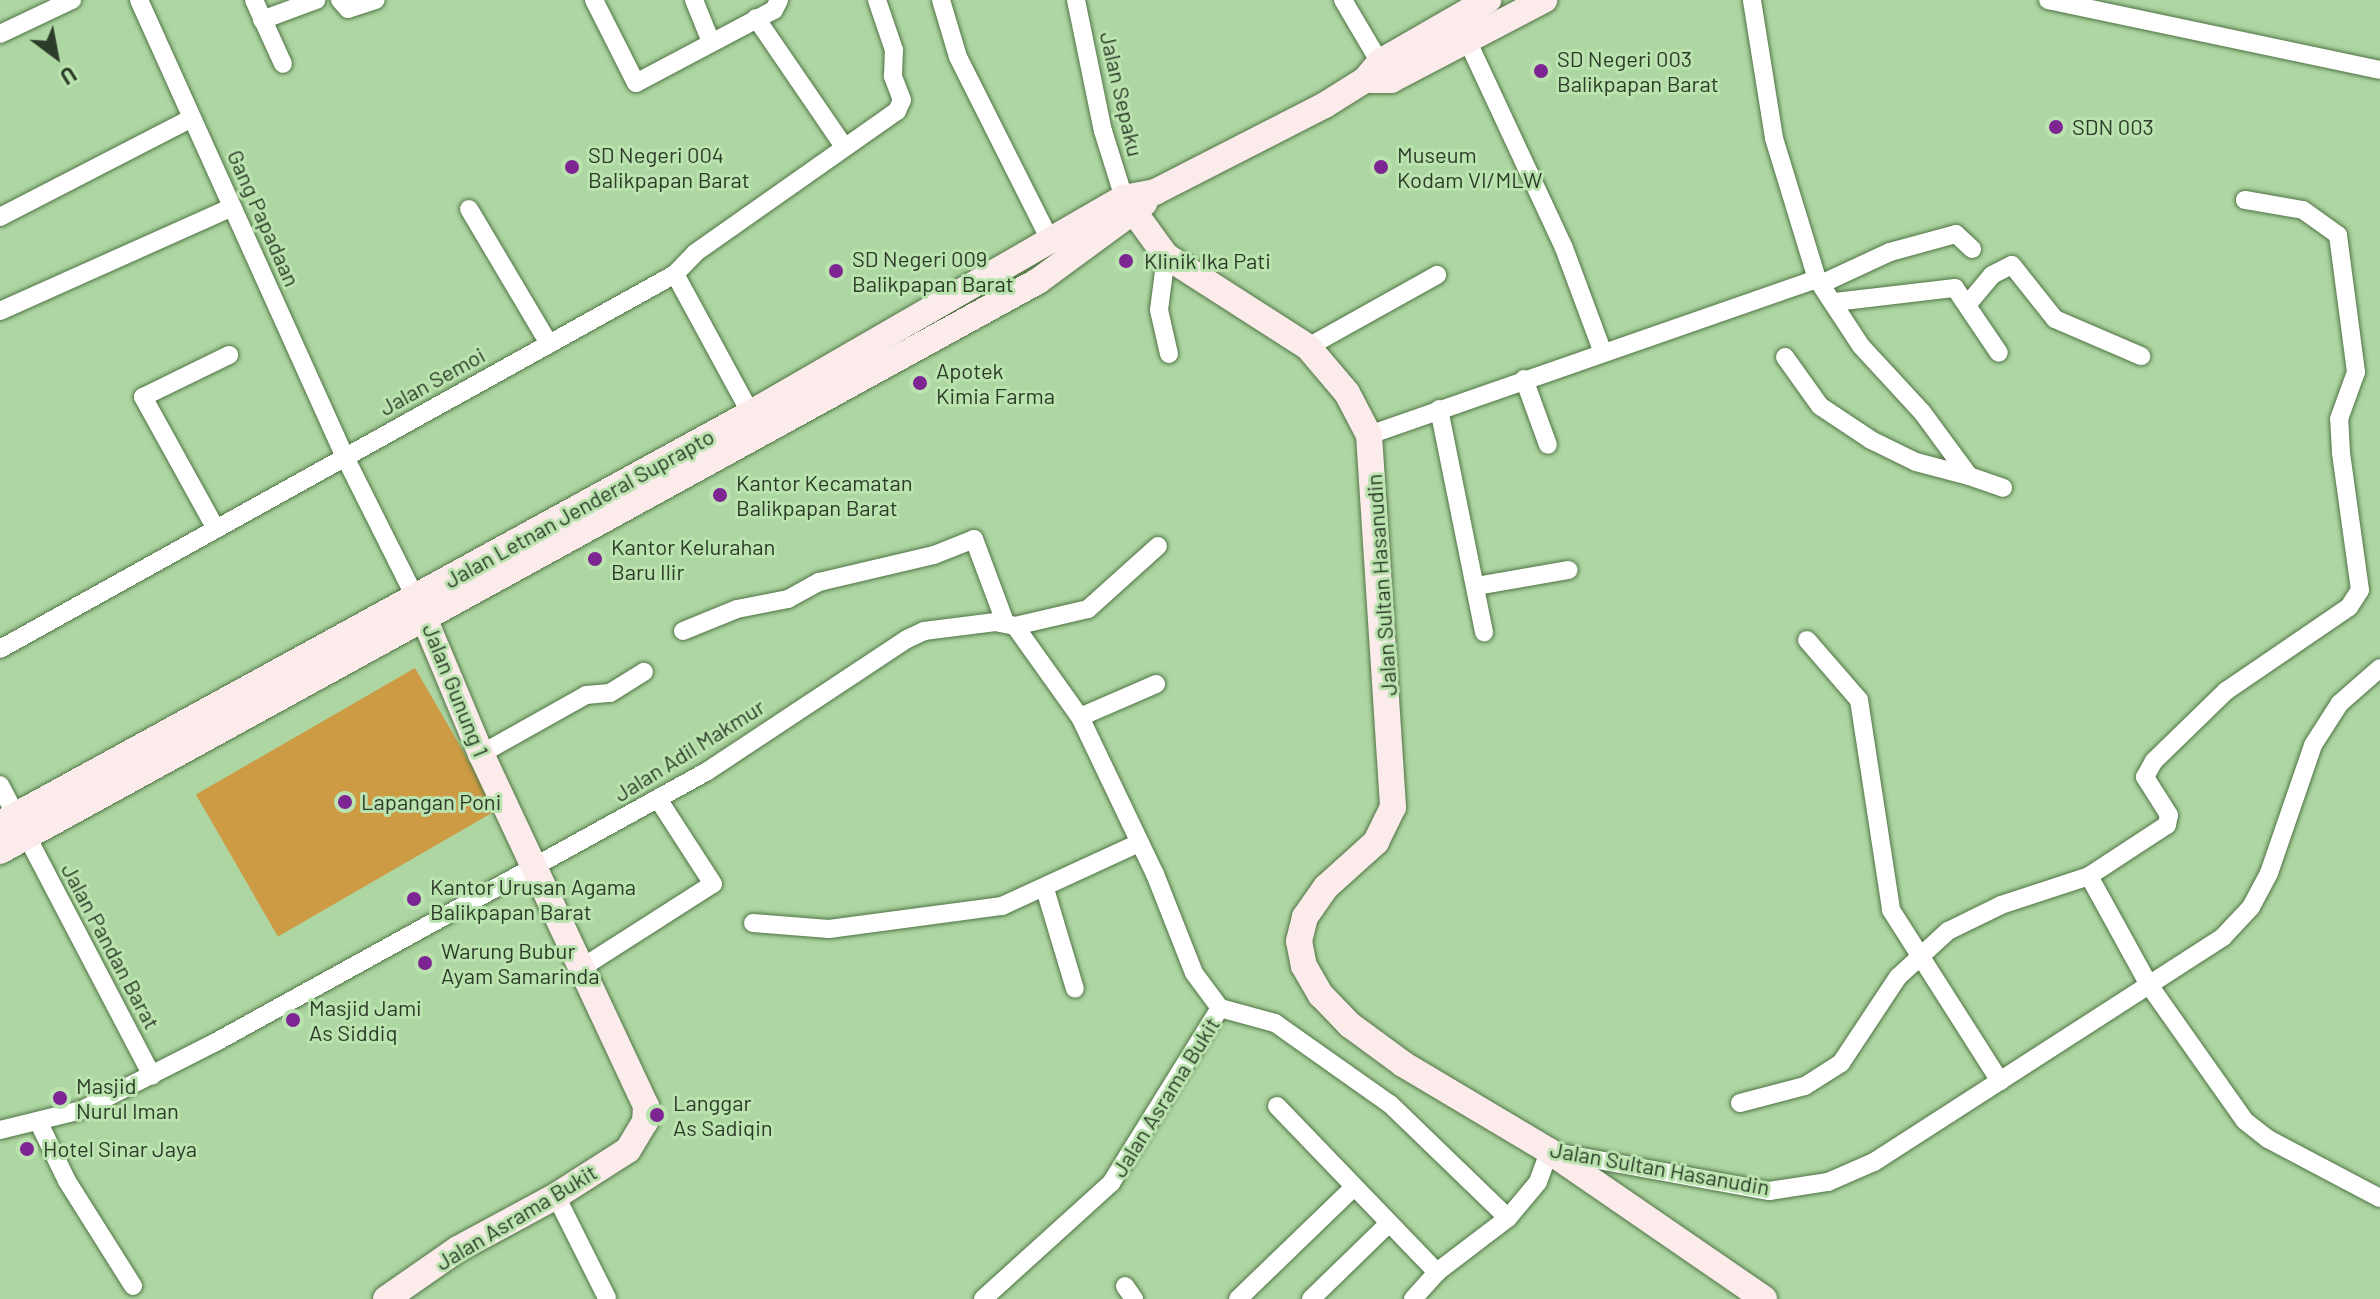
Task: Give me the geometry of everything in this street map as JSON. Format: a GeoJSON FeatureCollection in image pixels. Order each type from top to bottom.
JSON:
{"type":"FeatureCollection","features":[{"type":"Feature","properties":{"kind":"main road","name":"Jalan Letnan Jenderal Suprapto"},"geometry":{"type":"LineString","coordinates":[[1379,74],[1461,6],[1488,0]]}},
{"type":"Feature","properties":{"kind":"main road","name":"Jalan Letnan Jenderal Suprapto"},"geometry":{"type":"LineString","coordinates":[[14,826],[422,609],[757,423],[1052,244],[1129,207],[1379,74],[1468,42],[1544,0]]}},
{"type":"Feature","properties":{"kind":"main road","name":"Jalan Letnan Jenderal Suprapto"},"geometry":{"type":"LineString","coordinates":[[757,423],[1038,281],[1129,207]]}},
{"type":"Feature","properties":{"kind":"main road","name":"Jalan Sultan Hasanudin"},"geometry":{"type":"LineString","coordinates":[[1129,207],[1166,256],[1308,347],[1347,393],[1369,435],[1393,807],[1376,842],[1326,887],[1305,917],[1299,941],[1304,966],[1321,995],[1350,1025],[1403,1064],[1549,1151]]}},
{"type":"Feature","properties":{"kind":"main road","name":"Jalan Letnan Jenderal Suprapto"},"geometry":{"type":"LineString","coordinates":[[14,826],[70,817],[422,609]]}},
{"type":"Feature","properties":{"kind":"main road","name":"Jalan Gunung 1"},"geometry":{"type":"LineString","coordinates":[[422,609],[481,754],[534,869]]}},
{"type":"Feature","properties":{"kind":"main road"},"geometry":{"type":"LineString","coordinates":[[0,851],[14,826]]}},
{"type":"Feature","properties":{"kind":"main road","name":"Jalan Asrama Bukit"},"geometry":{"type":"LineString","coordinates":[[386,1299],[458,1249],[556,1196],[628,1150],[645,1122],[642,1088],[534,869]]}},
{"type":"Feature","properties":{"kind":"main road"},"geometry":{"type":"LineString","coordinates":[[1549,1151],[1764,1299]]}},
{"type":"Feature","properties":{"kind":"street"},"geometry":{"type":"LineString","coordinates":[[0,34],[72,0]]}},
{"type":"Feature","properties":{"kind":"street","name":"Gang Papadaan"},"geometry":{"type":"LineString","coordinates":[[139,0],[345,457],[422,609]]}},
{"type":"Feature","properties":{"kind":"street"},"geometry":{"type":"LineString","coordinates":[[254,0],[283,64]]}},
{"type":"Feature","properties":{"kind":"street"},"geometry":{"type":"LineString","coordinates":[[262,20],[316,0]]}},
{"type":"Feature","properties":{"kind":"street"},"geometry":{"type":"LineString","coordinates":[[340,0],[348,9],[376,0]]}},
{"type":"Feature","properties":{"kind":"street"},"geometry":{"type":"LineString","coordinates":[[594,0],[636,83],[774,10],[779,0]]}},
{"type":"Feature","properties":{"kind":"street"},"geometry":{"type":"LineString","coordinates":[[694,0],[711,42]]}},
{"type":"Feature","properties":{"kind":"street","name":"Jalan Semoi"},"geometry":{"type":"LineString","coordinates":[[0,649],[675,274],[695,253],[843,145],[897,111],[902,100],[893,76],[894,50],[877,0]]}},
{"type":"Feature","properties":{"kind":"street"},"geometry":{"type":"LineString","coordinates":[[941,0],[958,57],[1052,244]]}},
{"type":"Feature","properties":{"kind":"street","name":"Jalan Sepaku"},"geometry":{"type":"LineString","coordinates":[[1076,0],[1103,131],[1129,207]]}},
{"type":"Feature","properties":{"kind":"street"},"geometry":{"type":"LineString","coordinates":[[1343,0],[1379,74]]}},
{"type":"Feature","properties":{"kind":"street"},"geometry":{"type":"LineString","coordinates":[[1752,0],[1774,138],[1819,282],[1835,302],[1861,346],[1922,412],[1969,476]]}},
{"type":"Feature","properties":{"kind":"street"},"geometry":{"type":"LineString","coordinates":[[2048,0],[2380,70]]}},
{"type":"Feature","properties":{"kind":"street"},"geometry":{"type":"LineString","coordinates":[[756,18],[843,145]]}},
{"type":"Feature","properties":{"kind":"street"},"geometry":{"type":"LineString","coordinates":[[1468,42],[1564,248],[1602,350]]}},
{"type":"Feature","properties":{"kind":"street"},"geometry":{"type":"LineString","coordinates":[[0,217],[192,118]]}},
{"type":"Feature","properties":{"kind":"street"},"geometry":{"type":"LineString","coordinates":[[1740,1103],[1805,1086],[1841,1063],[1916,955],[1976,916],[2089,876],[2167,825],[2169,815],[2145,777],[2154,761],[2226,691],[2349,607],[2360,590],[2341,453],[2339,419],[2356,372],[2338,235],[2303,210],[2245,200]]}},
{"type":"Feature","properties":{"kind":"street"},"geometry":{"type":"LineString","coordinates":[[0,311],[232,207]]}},
{"type":"Feature","properties":{"kind":"street"},"geometry":{"type":"LineString","coordinates":[[469,209],[549,344]]}},
{"type":"Feature","properties":{"kind":"street"},"geometry":{"type":"LineString","coordinates":[[1369,435],[1602,350],[1819,282],[1890,252],[1952,235],[1961,235],[1972,249]]}},
{"type":"Feature","properties":{"kind":"street"},"geometry":{"type":"LineString","coordinates":[[1166,256],[1159,310],[1169,354]]}},
{"type":"Feature","properties":{"kind":"street"},"geometry":{"type":"LineString","coordinates":[[1967,305],[1992,275],[2012,265],[2055,319],[2141,356]]}},
{"type":"Feature","properties":{"kind":"street"},"geometry":{"type":"LineString","coordinates":[[675,274],[757,423]]}},
{"type":"Feature","properties":{"kind":"street"},"geometry":{"type":"LineString","coordinates":[[1308,347],[1437,275]]}},
{"type":"Feature","properties":{"kind":"street"},"geometry":{"type":"LineString","coordinates":[[1835,302],[1945,286],[1955,288],[1999,353]]}},
{"type":"Feature","properties":{"kind":"street"},"geometry":{"type":"LineString","coordinates":[[216,529],[143,397],[229,355]]}},
{"type":"Feature","properties":{"kind":"street"},"geometry":{"type":"LineString","coordinates":[[1785,357],[1820,406],[1871,440],[1916,462],[2003,488]]}},
{"type":"Feature","properties":{"kind":"street"},"geometry":{"type":"LineString","coordinates":[[1524,379],[1548,445]]}},
{"type":"Feature","properties":{"kind":"street"},"geometry":{"type":"LineString","coordinates":[[1439,409],[1484,633]]}},
{"type":"Feature","properties":{"kind":"street"},"geometry":{"type":"LineString","coordinates":[[683,631],[737,609],[788,599],[819,582],[934,555],[974,539],[1010,624],[1080,717],[1139,843],[1194,973],[1220,1008]]}},
{"type":"Feature","properties":{"kind":"street","name":"Jalan Adil Makmur"},"geometry":{"type":"LineString","coordinates":[[0,1130],[39,1123],[82,1110],[152,1076],[658,799],[907,639],[924,631],[1010,624],[1088,609],[1158,546]]}},
{"type":"Feature","properties":{"kind":"street"},"geometry":{"type":"LineString","coordinates":[[1476,586],[1569,570]]}},
{"type":"Feature","properties":{"kind":"street"},"geometry":{"type":"LineString","coordinates":[[1807,640],[1859,700],[1886,890],[1916,955],[1963,1015],[2000,1081]]}},
{"type":"Feature","properties":{"kind":"street","name":"Jalan Sultan Hasanudin"},"geometry":{"type":"LineString","coordinates":[[1549,1151],[1769,1191],[1828,1182],[1874,1162],[2223,937],[2251,907],[2269,873],[2313,745],[2340,703],[2380,668]]}},
{"type":"Feature","properties":{"kind":"street"},"geometry":{"type":"LineString","coordinates":[[481,754],[586,695],[610,693],[644,672]]}},
{"type":"Feature","properties":{"kind":"street"},"geometry":{"type":"LineString","coordinates":[[1080,717],[1156,684]]}},
{"type":"Feature","properties":{"kind":"street","name":"Jalan Pandan Barat"},"geometry":{"type":"LineString","coordinates":[[0,785],[14,826],[152,1076]]}},
{"type":"Feature","properties":{"kind":"street"},"geometry":{"type":"LineString","coordinates":[[583,967],[721,886],[658,799]]}},
{"type":"Feature","properties":{"kind":"street"},"geometry":{"type":"LineString","coordinates":[[753,923],[802,929],[901,922],[1002,906],[1045,889],[1139,843]]}},
{"type":"Feature","properties":{"kind":"street"},"geometry":{"type":"LineString","coordinates":[[2089,876],[2149,985],[2245,1121],[2268,1139],[2380,1198]]}},
{"type":"Feature","properties":{"kind":"street"},"geometry":{"type":"LineString","coordinates":[[1045,889],[1075,989]]}},
{"type":"Feature","properties":{"kind":"street","name":"Jalan Asrama Bukit"},"geometry":{"type":"LineString","coordinates":[[984,1299],[1111,1183],[1220,1008],[1275,1023],[1390,1104],[1508,1218]]}},
{"type":"Feature","properties":{"kind":"street"},"geometry":{"type":"LineString","coordinates":[[1277,1106],[1387,1225],[1437,1272]]}},
{"type":"Feature","properties":{"kind":"street"},"geometry":{"type":"LineString","coordinates":[[39,1123],[74,1195],[133,1286]]}},
{"type":"Feature","properties":{"kind":"street"},"geometry":{"type":"LineString","coordinates":[[1413,1299],[1437,1272],[1508,1218],[1538,1182],[1549,1151]]}},
{"type":"Feature","properties":{"kind":"street"},"geometry":{"type":"LineString","coordinates":[[1238,1299],[1353,1188]]}},
{"type":"Feature","properties":{"kind":"street"},"geometry":{"type":"LineString","coordinates":[[556,1196],[607,1298]]}},
{"type":"Feature","properties":{"kind":"street"},"geometry":{"type":"LineString","coordinates":[[1311,1299],[1387,1225]]}},
{"type":"Feature","properties":{"kind":"shaded area","name":"Lapangan Poni"},"geometry":{"type":"Polygon","coordinates":[[[415,668],[497,810],[278,937],[196,794],[415,668]]]}},
{"type":"Feature","properties":{"kind":"place","name":"SD Negeri 003 Balikpapan Barat"},"geometry":{"type":"Point","coordinates":[1541,71]}},
{"type":"Feature","properties":{"kind":"place","name":"SDN 003"},"geometry":{"type":"Point","coordinates":[2056,127]}},
{"type":"Feature","properties":{"kind":"place","name":"SD Negeri 004 Balikpapan Barat"},"geometry":{"type":"Point","coordinates":[572,167]}},
{"type":"Feature","properties":{"kind":"place","name":"Museum Kodam VI/MLW"},"geometry":{"type":"Point","coordinates":[1381,167]}},
{"type":"Feature","properties":{"kind":"place","name":"Klinik Ika Pati"},"geometry":{"type":"Point","coordinates":[1126,261]}},
{"type":"Feature","properties":{"kind":"place","name":"SD Negeri 009 Balikpapan Barat"},"geometry":{"type":"Point","coordinates":[836,271]}},
{"type":"Feature","properties":{"kind":"place","name":"Apotek Kimia Farma"},"geometry":{"type":"Point","coordinates":[920,383]}},
{"type":"Feature","properties":{"kind":"place","name":"Kantor Kecamatan Balikpapan Barat"},"geometry":{"type":"Point","coordinates":[720,495]}},
{"type":"Feature","properties":{"kind":"place","name":"Kantor Kelurahan Baru Ilir"},"geometry":{"type":"Point","coordinates":[595,559]}},
{"type":"Feature","properties":{"kind":"place","name":"Lapangan Poni"},"geometry":{"type":"Point","coordinates":[345,802]}},
{"type":"Feature","properties":{"kind":"place","name":"Kantor Urusan Agama Balikpapan Barat"},"geometry":{"type":"Point","coordinates":[414,899]}},
{"type":"Feature","properties":{"kind":"place","name":"Warung Bubur Ayam Samarinda"},"geometry":{"type":"Point","coordinates":[425,963]}},
{"type":"Feature","properties":{"kind":"place","name":"Masjid Jami As Siddiq"},"geometry":{"type":"Point","coordinates":[293,1020]}},
{"type":"Feature","properties":{"kind":"place","name":"Masjid Nurul Iman"},"geometry":{"type":"Point","coordinates":[60,1098]}},
{"type":"Feature","properties":{"kind":"place","name":"Langgar As Sadiqin"},"geometry":{"type":"Point","coordinates":[657,1115]}},
{"type":"Feature","properties":{"kind":"place","name":"Hotel Sinar Jaya"},"geometry":{"type":"Point","coordinates":[27,1149]}}]}
